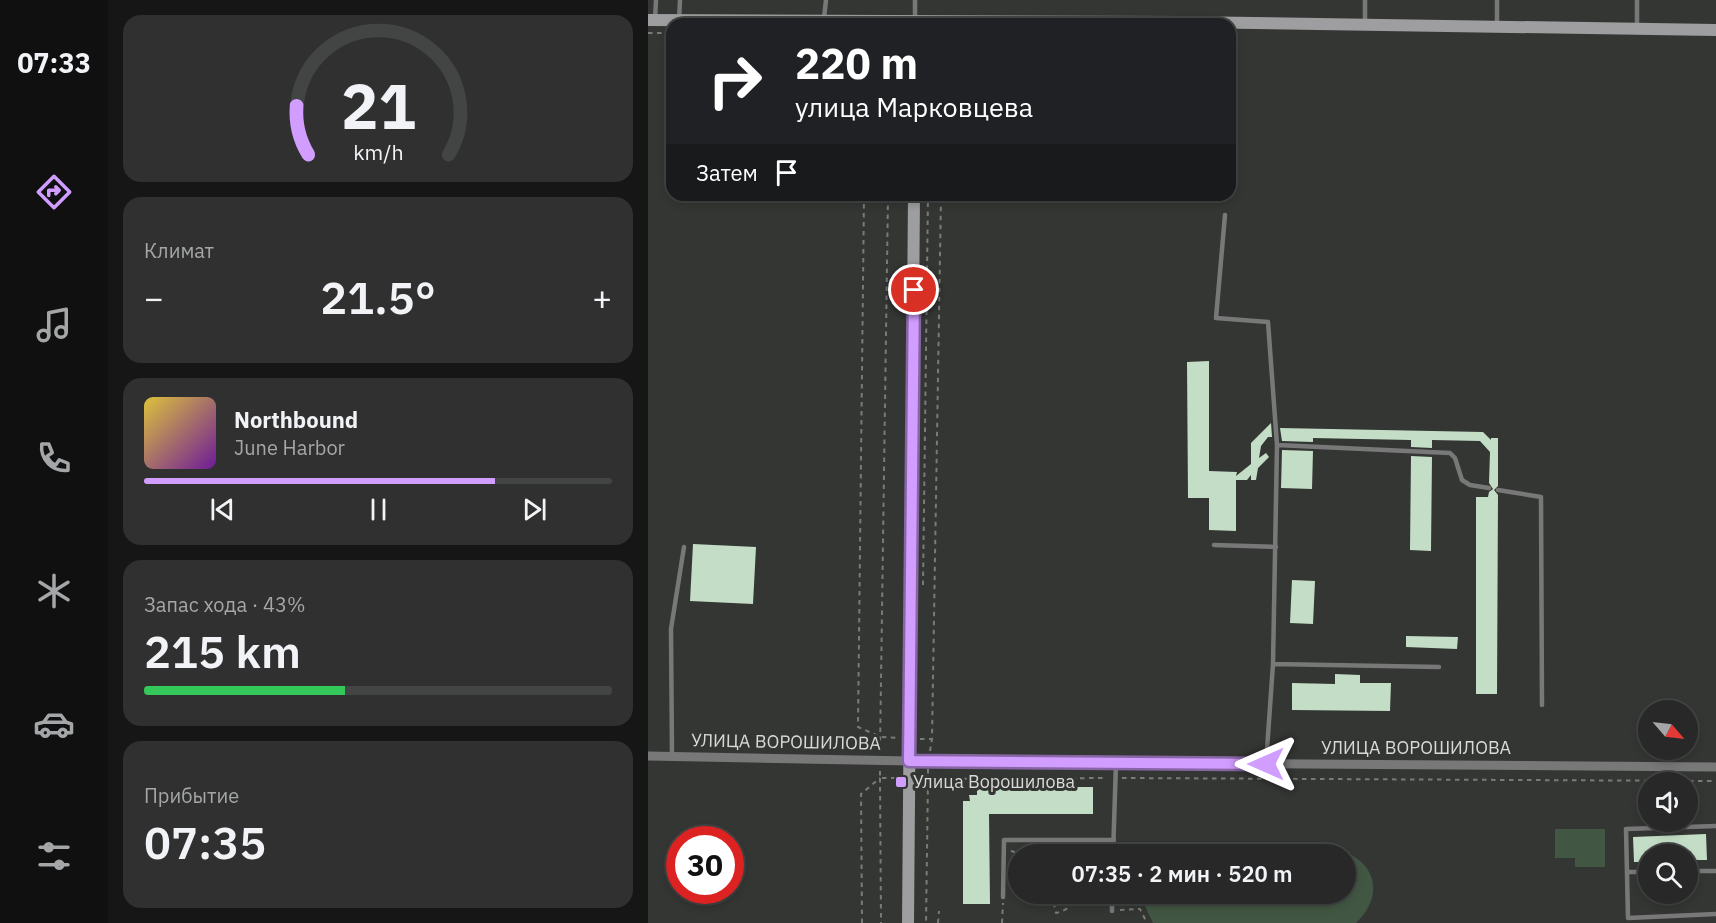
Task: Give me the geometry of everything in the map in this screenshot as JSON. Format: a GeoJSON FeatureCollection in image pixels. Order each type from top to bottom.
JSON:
{"type":"FeatureCollection","features":[{"type":"Feature","properties":{"kind":"main road"},"geometry":{"type":"LineString","coordinates":[[1236,24],[1716,30]]}},
{"type":"Feature","properties":{"kind":"main road"},"geometry":{"type":"LineString","coordinates":[[908,923],[914,201]]}},
{"type":"Feature","properties":{"kind":"street","name":"УЛИЦА ВОРОШИЛОВА"},"geometry":{"type":"LineString","coordinates":[[648,756],[909,761],[1716,767]]}},
{"type":"Feature","properties":{"kind":"lane"},"geometry":{"type":"LineString","coordinates":[[652,20],[656,0]]}},
{"type":"Feature","properties":{"kind":"lane"},"geometry":{"type":"LineString","coordinates":[[679,18],[680,0]]}},
{"type":"Feature","properties":{"kind":"lane"},"geometry":{"type":"LineString","coordinates":[[824,18],[826,0]]}},
{"type":"Feature","properties":{"kind":"lane"},"geometry":{"type":"LineString","coordinates":[[915,0],[915,18]]}},
{"type":"Feature","properties":{"kind":"lane"},"geometry":{"type":"LineString","coordinates":[[1365,0],[1365,27]]}},
{"type":"Feature","properties":{"kind":"lane"},"geometry":{"type":"LineString","coordinates":[[1497,0],[1497,26]]}},
{"type":"Feature","properties":{"kind":"lane"},"geometry":{"type":"LineString","coordinates":[[1637,0],[1637,29]]}},
{"type":"Feature","properties":{"kind":"lane"},"geometry":{"type":"LineString","coordinates":[[1225,215],[1216,318],[1268,322],[1277,445],[1273,664],[1266,764]]}},
{"type":"Feature","properties":{"kind":"lane"},"geometry":{"type":"LineString","coordinates":[[1277,445],[1450,453],[1455,458],[1462,480],[1470,485],[1489,488]]}},
{"type":"Feature","properties":{"kind":"lane"},"geometry":{"type":"LineString","coordinates":[[1498,490],[1541,497],[1542,705]]}},
{"type":"Feature","properties":{"kind":"lane"},"geometry":{"type":"LineString","coordinates":[[1214,545],[1276,547]]}},
{"type":"Feature","properties":{"kind":"lane"},"geometry":{"type":"LineString","coordinates":[[672,756],[671,629],[684,548]]}},
{"type":"Feature","properties":{"kind":"lane"},"geometry":{"type":"LineString","coordinates":[[1273,664],[1439,666]]}},
{"type":"Feature","properties":{"kind":"lane"},"geometry":{"type":"LineString","coordinates":[[1114,844],[1116,763]]}},
{"type":"Feature","properties":{"kind":"lane"},"geometry":{"type":"LineString","coordinates":[[1716,826],[1626,829],[1628,918],[1716,914]]}},
{"type":"Feature","properties":{"kind":"lane"},"geometry":{"type":"LineString","coordinates":[[1003,897],[1004,840],[1114,840]]}},
{"type":"Feature","properties":{"kind":"lane"},"geometry":{"type":"LineString","coordinates":[[1698,871],[1716,871]]}},
{"type":"Feature","properties":{"kind":"lane"},"geometry":{"type":"LineString","coordinates":[[1627,872],[1638,872]]}},
{"type":"Feature","properties":{"kind":"lane"},"geometry":{"type":"LineString","coordinates":[[1112,904],[1112,910]]}},
{"type":"Feature","properties":{"kind":"path"},"geometry":{"type":"LineString","coordinates":[[648,33],[666,33]]}},
{"type":"Feature","properties":{"kind":"path"},"geometry":{"type":"LineString","coordinates":[[864,201],[858,727],[881,737]]}},
{"type":"Feature","properties":{"kind":"path"},"geometry":{"type":"LineString","coordinates":[[881,923],[880,760],[888,201]]}},
{"type":"Feature","properties":{"kind":"path"},"geometry":{"type":"LineString","coordinates":[[923,585],[928,201]]}},
{"type":"Feature","properties":{"kind":"path"},"geometry":{"type":"LineString","coordinates":[[926,923],[928,761],[932,740],[941,201]]}},
{"type":"Feature","properties":{"kind":"path"},"geometry":{"type":"LineString","coordinates":[[862,923],[861,794],[880,778],[1716,781]]}},
{"type":"Feature","properties":{"kind":"path"},"geometry":{"type":"LineString","coordinates":[[1004,850],[1008,851]]}},
{"type":"Feature","properties":{"kind":"path"},"geometry":{"type":"LineString","coordinates":[[1002,923],[1003,897]]}},
{"type":"Feature","properties":{"kind":"path"},"geometry":{"type":"LineString","coordinates":[[1054,904],[1056,913],[1067,910],[1072,904]]}},
{"type":"Feature","properties":{"kind":"path"},"geometry":{"type":"LineString","coordinates":[[1112,910],[1140,909],[1147,923]]}},
{"type":"Feature","properties":{"kind":"path"},"geometry":{"type":"LineString","coordinates":[[938,923],[939,911]]}},
{"type":"Feature","properties":{"kind":"green space"},"geometry":{"type":"Polygon","coordinates":[[[1555,829],[1605,829],[1605,867],[1575,867],[1575,858],[1555,858],[1555,829]]]}},
{"type":"Feature","properties":{"kind":"green space"},"geometry":{"type":"Polygon","coordinates":[[[1356,858],[1369,871],[1372,880],[1371,901],[1356,923],[1153,923],[1144,904],[1356,904],[1356,858]]]}},
{"type":"Feature","properties":{"kind":"building"},"geometry":{"type":"Polygon","coordinates":[[[1209,361],[1209,471],[1237,472],[1236,476],[1251,464],[1251,443],[1271,423],[1272,437],[1268,437],[1261,446],[1259,458],[1266,453],[1269,457],[1258,468],[1256,480],[1251,480],[1251,475],[1247,480],[1236,480],[1236,531],[1209,530],[1209,498],[1188,498],[1187,362],[1209,361]]]}},
{"type":"Feature","properties":{"kind":"building"},"geometry":{"type":"Polygon","coordinates":[[[1280,428],[1483,432],[1491,440],[1491,438],[1498,438],[1498,486],[1494,490],[1498,495],[1497,694],[1476,694],[1476,497],[1488,497],[1489,492],[1493,489],[1489,483],[1490,452],[1480,441],[1432,440],[1432,448],[1411,447],[1411,440],[1313,438],[1313,442],[1282,441],[1280,428]]]}},
{"type":"Feature","properties":{"kind":"building"},"geometry":{"type":"Polygon","coordinates":[[[1282,450],[1313,451],[1312,489],[1281,488],[1282,450]]]}},
{"type":"Feature","properties":{"kind":"building"},"geometry":{"type":"Polygon","coordinates":[[[1411,456],[1432,457],[1431,551],[1410,550],[1411,456]]]}},
{"type":"Feature","properties":{"kind":"building"},"geometry":{"type":"Polygon","coordinates":[[[693,544],[756,547],[753,604],[690,601],[693,544]]]}},
{"type":"Feature","properties":{"kind":"building"},"geometry":{"type":"Polygon","coordinates":[[[1292,580],[1315,581],[1313,624],[1290,623],[1292,580]]]}},
{"type":"Feature","properties":{"kind":"building"},"geometry":{"type":"Polygon","coordinates":[[[1406,636],[1458,637],[1457,649],[1406,647],[1406,636]]]}},
{"type":"Feature","properties":{"kind":"building"},"geometry":{"type":"Polygon","coordinates":[[[1335,674],[1360,675],[1360,683],[1391,683],[1390,711],[1292,710],[1292,683],[1335,684],[1335,674]]]}},
{"type":"Feature","properties":{"kind":"building"},"geometry":{"type":"Polygon","coordinates":[[[977,787],[1093,787],[1093,814],[989,814],[990,904],[963,904],[963,801],[970,801],[969,795],[977,795],[977,787]]]}},
{"type":"Feature","properties":{"kind":"building"},"geometry":{"type":"Polygon","coordinates":[[[1706,834],[1707,860],[1698,860],[1698,844],[1638,844],[1638,862],[1634,862],[1633,837],[1706,834]]]}},
{"type":"Feature","properties":{"kind":"place","name":"Улица Ворошилова"},"geometry":{"type":"Point","coordinates":[901,782]}},
{"type":"Feature","properties":{"kind":"route"},"geometry":{"type":"LineString","coordinates":[[914,290],[909,761],[1266,764]]}}]}
